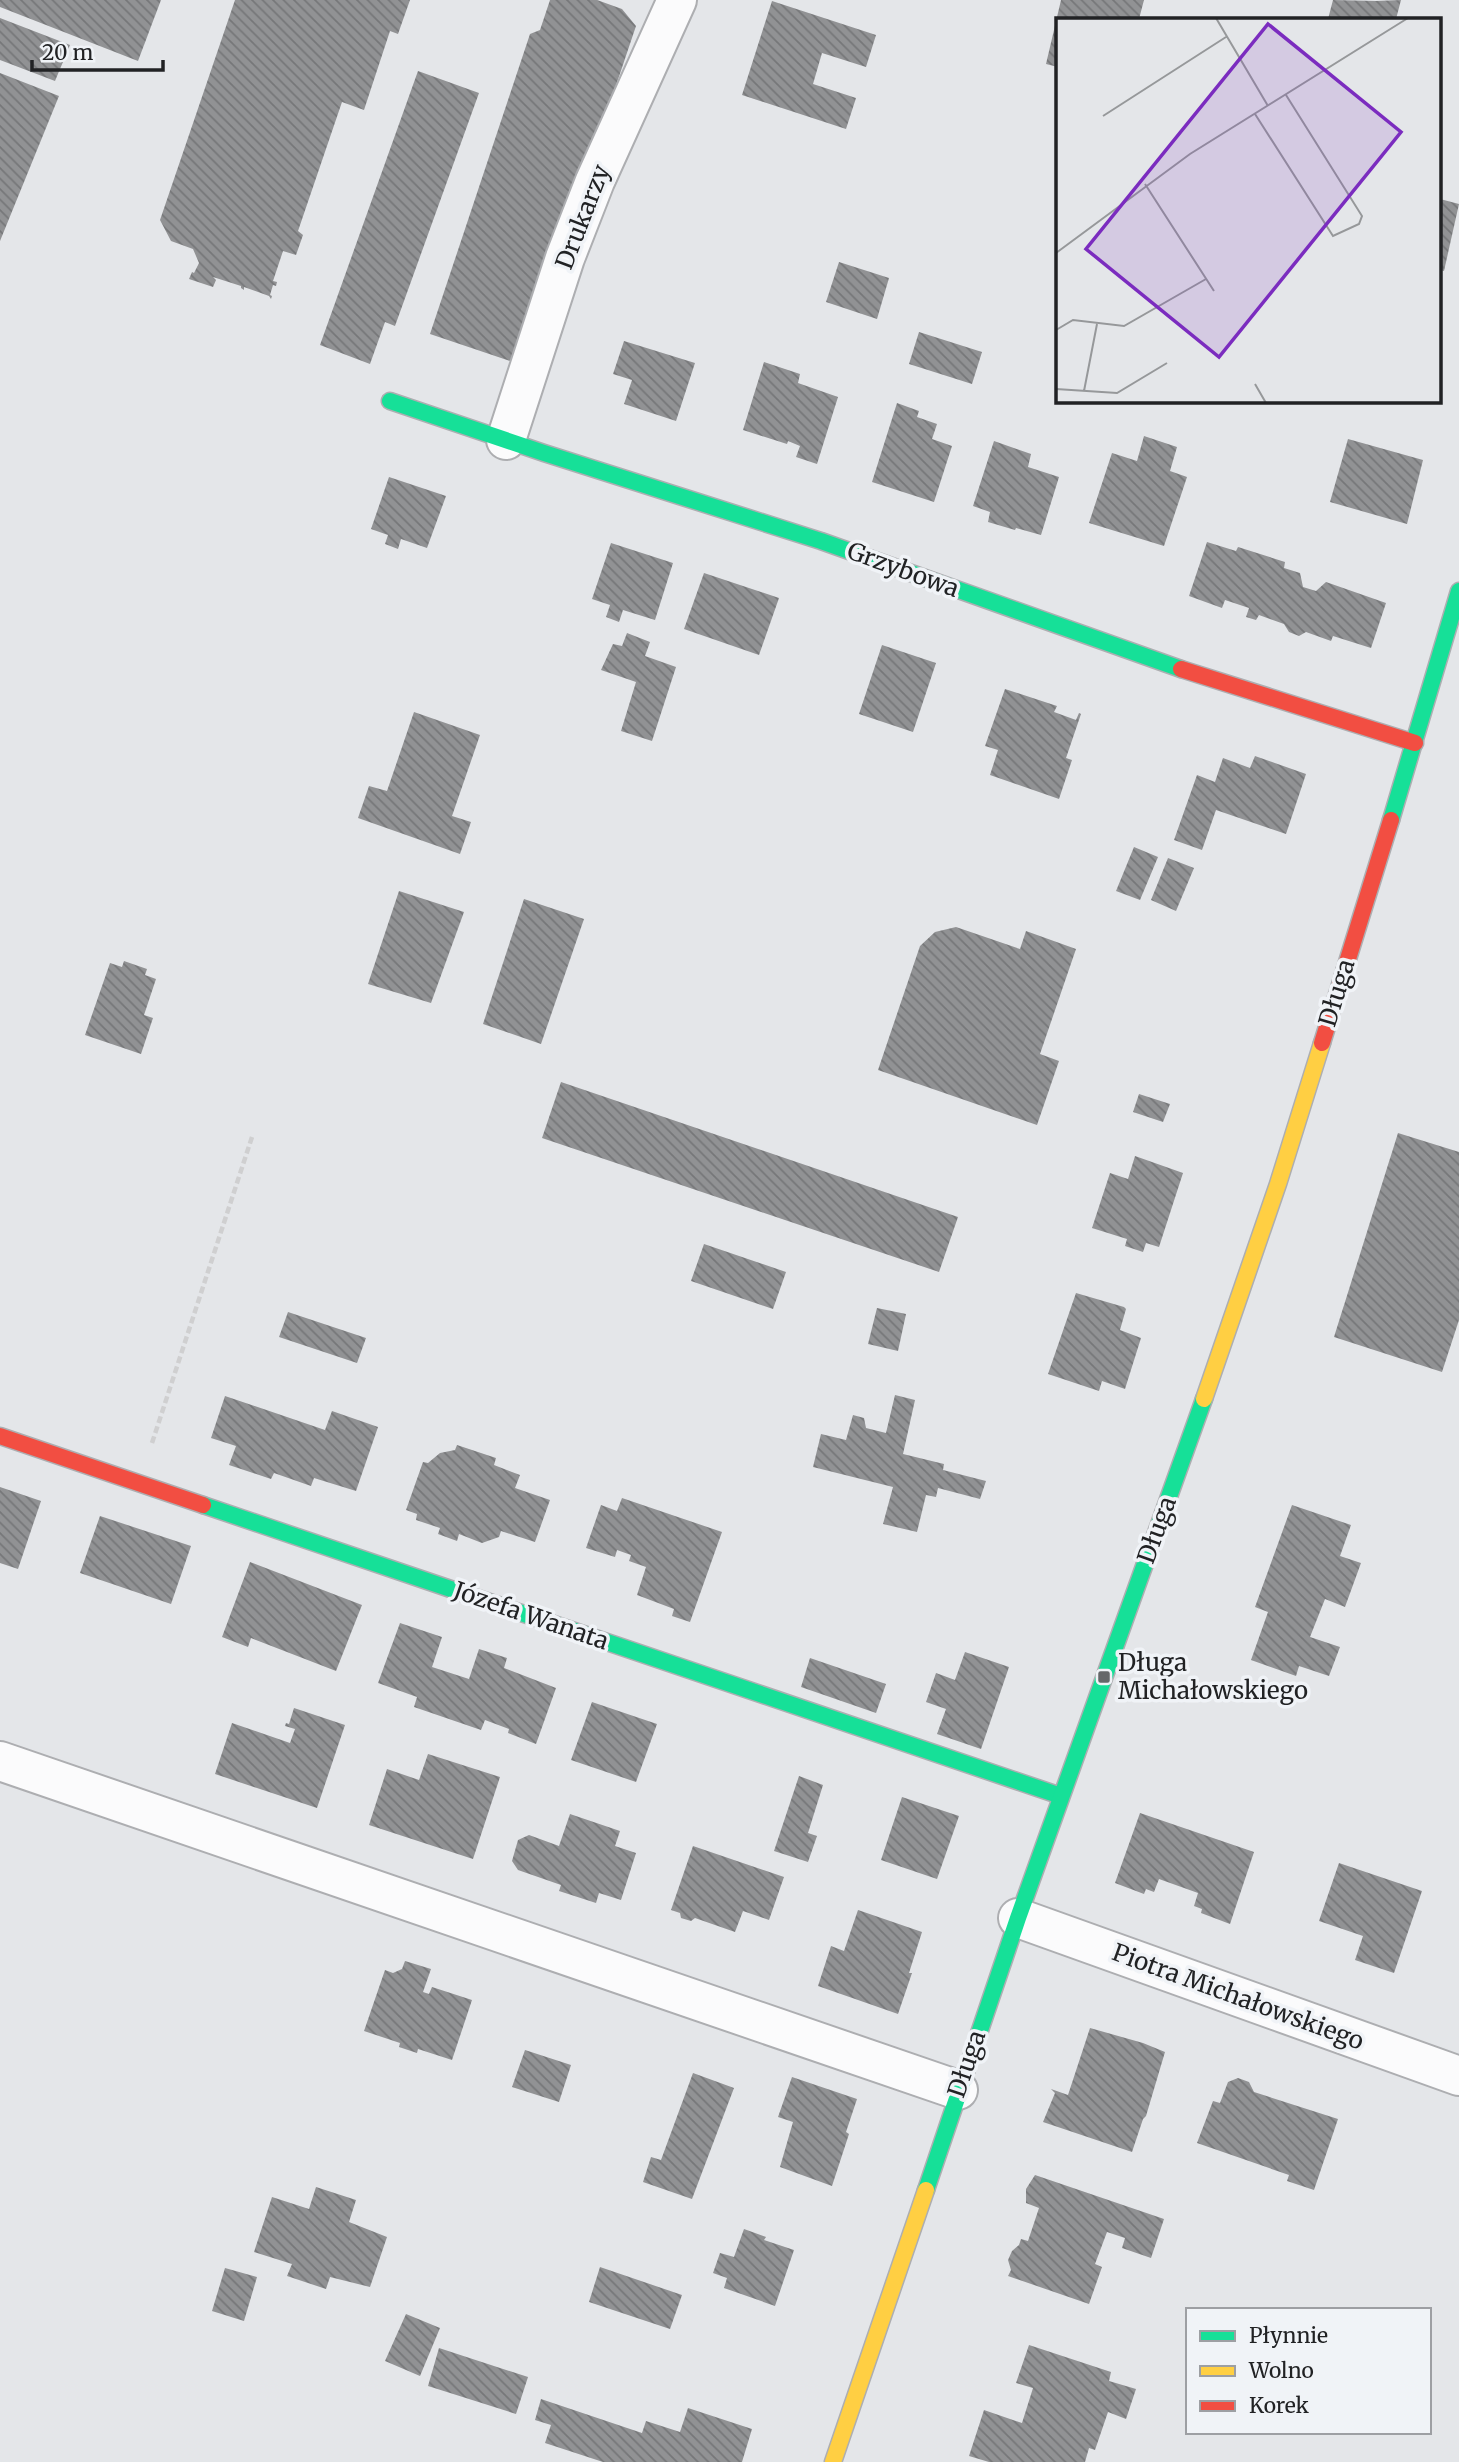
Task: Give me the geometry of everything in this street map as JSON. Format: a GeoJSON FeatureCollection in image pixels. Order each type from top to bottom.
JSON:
{"type":"FeatureCollection","features":[{"type":"Feature","properties":{"kind":"street","name":"Drukarzy"},"geometry":{"type":"LineString","coordinates":[[506,440],[565,258],[595,181],[677,0]]}},
{"type":"Feature","properties":{"kind":"street","name":"Grzybowa"},"geometry":{"type":"LineString","coordinates":[[390,401],[821,541],[1175,667],[1415,743]]}},
{"type":"Feature","properties":{"kind":"street","name":"Długa"},"geometry":{"type":"LineString","coordinates":[[834,2462],[1017,1918],[1278,1184],[1415,743],[1459,591]]}},
{"type":"Feature","properties":{"kind":"street","name":"Józefa Wanata"},"geometry":{"type":"LineString","coordinates":[[0,1436],[1061,1796]]}},
{"type":"Feature","properties":{"kind":"street"},"geometry":{"type":"LineString","coordinates":[[0,1761],[958,2090]]}},
{"type":"Feature","properties":{"kind":"street","name":"Piotra Michałowskiego"},"geometry":{"type":"LineString","coordinates":[[1017,1918],[1459,2076]]}},
{"type":"Feature","properties":{"kind":"path"},"geometry":{"type":"LineString","coordinates":[[139,1483],[252,1137]]}},
{"type":"Feature","properties":{"kind":"building"},"geometry":{"type":"Polygon","coordinates":[[[0,0],[161,0],[138,61],[0,7],[0,0]]]}},
{"type":"Feature","properties":{"kind":"building"},"geometry":{"type":"Polygon","coordinates":[[[235,0],[410,0],[398,34],[390,31],[364,110],[342,102],[298,231],[303,235],[296,255],[283,251],[273,281],[277,282],[276,286],[273,285],[271,299],[213,277],[216,280],[213,287],[189,279],[199,263],[193,249],[171,241],[160,220],[235,0]]]}},
{"type":"Feature","properties":{"kind":"building"},"geometry":{"type":"Polygon","coordinates":[[[550,0],[597,0],[622,9],[636,26],[522,365],[430,334],[530,34],[540,30],[550,0]]]}},
{"type":"Feature","properties":{"kind":"building"},"geometry":{"type":"Polygon","coordinates":[[[1061,0],[1144,0],[1139,18],[1057,18],[1061,0]]]}},
{"type":"Feature","properties":{"kind":"building"},"geometry":{"type":"Polygon","coordinates":[[[1333,0],[1401,0],[1396,18],[1328,18],[1333,0]]]}},
{"type":"Feature","properties":{"kind":"building"},"geometry":{"type":"Polygon","coordinates":[[[772,1],[876,35],[866,67],[822,53],[813,84],[856,98],[846,129],[742,95],[772,1]]]}},
{"type":"Feature","properties":{"kind":"building"},"geometry":{"type":"Polygon","coordinates":[[[0,18],[70,45],[55,81],[0,60],[0,18]]]}},
{"type":"Feature","properties":{"kind":"building"},"geometry":{"type":"Polygon","coordinates":[[[1056,21],[1056,66],[1046,64],[1056,21]]]}},
{"type":"Feature","properties":{"kind":"building"},"geometry":{"type":"Polygon","coordinates":[[[418,71],[479,93],[395,326],[385,322],[370,364],[320,345],[418,71]]]}},
{"type":"Feature","properties":{"kind":"building"},"geometry":{"type":"Polygon","coordinates":[[[0,73],[59,96],[0,241],[0,73]]]}},
{"type":"Feature","properties":{"kind":"building"},"geometry":{"type":"Polygon","coordinates":[[[1442,200],[1459,204],[1442,270],[1442,200]]]}},
{"type":"Feature","properties":{"kind":"building"},"geometry":{"type":"Polygon","coordinates":[[[839,262],[889,278],[877,319],[826,302],[839,262]]]}},
{"type":"Feature","properties":{"kind":"building"},"geometry":{"type":"Polygon","coordinates":[[[919,332],[982,352],[972,384],[909,364],[919,332]]]}},
{"type":"Feature","properties":{"kind":"building"},"geometry":{"type":"Polygon","coordinates":[[[624,341],[695,363],[676,421],[624,404],[632,380],[613,374],[624,341]]]}},
{"type":"Feature","properties":{"kind":"building"},"geometry":{"type":"Polygon","coordinates":[[[764,362],[800,374],[798,383],[838,397],[817,464],[796,457],[800,446],[743,430],[764,362]]]}},
{"type":"Feature","properties":{"kind":"building"},"geometry":{"type":"Polygon","coordinates":[[[897,403],[919,411],[917,417],[937,424],[932,439],[952,446],[934,502],[872,482],[897,403]]]}},
{"type":"Feature","properties":{"kind":"building"},"geometry":{"type":"Polygon","coordinates":[[[1144,436],[1177,447],[1170,471],[1187,477],[1164,546],[1089,523],[1112,453],[1137,461],[1144,436]]]}},
{"type":"Feature","properties":{"kind":"building"},"geometry":{"type":"Polygon","coordinates":[[[1348,439],[1423,460],[1407,524],[1330,502],[1348,439]]]}},
{"type":"Feature","properties":{"kind":"building"},"geometry":{"type":"Polygon","coordinates":[[[994,441],[1031,454],[1028,467],[1059,477],[1041,535],[988,522],[990,512],[973,506],[994,441]]]}},
{"type":"Feature","properties":{"kind":"building"},"geometry":{"type":"Polygon","coordinates":[[[389,477],[446,496],[427,548],[401,539],[398,549],[385,544],[388,535],[371,529],[389,477]]]}},
{"type":"Feature","properties":{"kind":"building"},"geometry":{"type":"Polygon","coordinates":[[[1207,542],[1236,551],[1238,547],[1285,562],[1284,568],[1300,573],[1303,587],[1316,591],[1326,582],[1386,603],[1371,648],[1333,636],[1331,641],[1306,632],[1299,636],[1289,632],[1284,624],[1259,615],[1256,620],[1246,617],[1249,608],[1225,600],[1222,608],[1189,596],[1207,542]]]}},
{"type":"Feature","properties":{"kind":"building"},"geometry":{"type":"Polygon","coordinates":[[[611,543],[673,563],[655,620],[623,610],[619,622],[606,617],[610,605],[592,599],[611,543]]]}},
{"type":"Feature","properties":{"kind":"building"},"geometry":{"type":"Polygon","coordinates":[[[704,573],[779,598],[759,655],[684,629],[704,573]]]}},
{"type":"Feature","properties":{"kind":"building"},"geometry":{"type":"Polygon","coordinates":[[[627,633],[650,642],[645,656],[676,667],[652,741],[621,731],[636,682],[601,670],[613,644],[622,646],[627,633]]]}},
{"type":"Feature","properties":{"kind":"building"},"geometry":{"type":"Polygon","coordinates":[[[882,645],[936,663],[913,732],[859,714],[882,645]]]}},
{"type":"Feature","properties":{"kind":"building"},"geometry":{"type":"Polygon","coordinates":[[[1005,689],[1057,706],[1054,712],[1076,720],[1079,713],[1081,714],[1066,758],[1072,760],[1059,799],[990,775],[998,750],[985,746],[1005,689]]]}},
{"type":"Feature","properties":{"kind":"building"},"geometry":{"type":"Polygon","coordinates":[[[414,712],[480,735],[452,816],[471,822],[460,854],[358,818],[369,786],[387,791],[414,712]]]}},
{"type":"Feature","properties":{"kind":"building"},"geometry":{"type":"Polygon","coordinates":[[[1255,756],[1306,774],[1286,834],[1216,810],[1202,850],[1174,840],[1197,775],[1215,782],[1223,758],[1250,768],[1255,756]]]}},
{"type":"Feature","properties":{"kind":"building"},"geometry":{"type":"Polygon","coordinates":[[[1134,847],[1158,857],[1140,900],[1116,891],[1134,847]]]}},
{"type":"Feature","properties":{"kind":"building"},"geometry":{"type":"Polygon","coordinates":[[[1168,858],[1194,868],[1176,911],[1151,900],[1168,858]]]}},
{"type":"Feature","properties":{"kind":"building"},"geometry":{"type":"Polygon","coordinates":[[[399,891],[464,912],[431,1003],[368,984],[399,891]]]}},
{"type":"Feature","properties":{"kind":"building"},"geometry":{"type":"Polygon","coordinates":[[[524,899],[584,919],[541,1044],[483,1024],[524,899]]]}},
{"type":"Feature","properties":{"kind":"building"},"geometry":{"type":"Polygon","coordinates":[[[956,927],[1020,949],[1026,931],[1076,949],[1040,1054],[1059,1061],[1037,1125],[878,1070],[920,946],[935,932],[956,927]]]}},
{"type":"Feature","properties":{"kind":"building"},"geometry":{"type":"Polygon","coordinates":[[[124,961],[147,969],[145,975],[156,979],[144,1015],[153,1018],[141,1054],[85,1035],[110,963],[122,967],[124,961]]]}},
{"type":"Feature","properties":{"kind":"building"},"geometry":{"type":"Polygon","coordinates":[[[561,1082],[958,1217],[939,1272],[542,1138],[561,1082]]]}},
{"type":"Feature","properties":{"kind":"building"},"geometry":{"type":"Polygon","coordinates":[[[1139,1094],[1170,1104],[1163,1122],[1133,1112],[1139,1094]]]}},
{"type":"Feature","properties":{"kind":"building"},"geometry":{"type":"Polygon","coordinates":[[[1398,1133],[1459,1152],[1459,1320],[1442,1372],[1334,1337],[1398,1133]]]}},
{"type":"Feature","properties":{"kind":"building"},"geometry":{"type":"Polygon","coordinates":[[[1135,1156],[1183,1173],[1159,1247],[1146,1243],[1143,1252],[1125,1246],[1127,1239],[1092,1228],[1110,1173],[1128,1179],[1135,1156]]]}},
{"type":"Feature","properties":{"kind":"building"},"geometry":{"type":"Polygon","coordinates":[[[704,1244],[786,1272],[773,1309],[691,1281],[704,1244]]]}},
{"type":"Feature","properties":{"kind":"building"},"geometry":{"type":"Polygon","coordinates":[[[1076,1293],[1124,1307],[1126,1309],[1120,1330],[1141,1338],[1125,1389],[1102,1381],[1099,1391],[1048,1374],[1076,1293]]]}},
{"type":"Feature","properties":{"kind":"building"},"geometry":{"type":"Polygon","coordinates":[[[877,1308],[906,1314],[898,1351],[868,1344],[877,1308]]]}},
{"type":"Feature","properties":{"kind":"building"},"geometry":{"type":"Polygon","coordinates":[[[288,1312],[366,1338],[357,1363],[279,1337],[288,1312]]]}},
{"type":"Feature","properties":{"kind":"building"},"geometry":{"type":"Polygon","coordinates":[[[895,1395],[915,1400],[903,1454],[944,1464],[943,1470],[986,1481],[980,1499],[938,1488],[936,1497],[926,1495],[917,1532],[883,1524],[893,1487],[813,1467],[821,1434],[846,1440],[853,1415],[864,1418],[866,1428],[886,1433],[895,1395]]]}},
{"type":"Feature","properties":{"kind":"building"},"geometry":{"type":"Polygon","coordinates":[[[225,1396],[325,1430],[332,1411],[378,1427],[356,1491],[314,1478],[311,1486],[274,1473],[271,1479],[229,1465],[236,1446],[211,1438],[225,1396]]]}},
{"type":"Feature","properties":{"kind":"building"},"geometry":{"type":"Polygon","coordinates":[[[457,1445],[496,1458],[494,1465],[520,1475],[515,1488],[550,1500],[535,1542],[501,1531],[499,1537],[482,1543],[459,1534],[457,1541],[438,1534],[440,1528],[416,1520],[417,1514],[406,1510],[423,1462],[428,1463],[440,1453],[455,1450],[457,1445]]]}},
{"type":"Feature","properties":{"kind":"building"},"geometry":{"type":"Polygon","coordinates":[[[0,1487],[41,1501],[18,1569],[0,1563],[0,1487]]]}},
{"type":"Feature","properties":{"kind":"building"},"geometry":{"type":"Polygon","coordinates":[[[622,1498],[722,1532],[690,1622],[672,1616],[674,1609],[637,1595],[646,1567],[629,1561],[631,1555],[617,1550],[615,1557],[586,1548],[601,1505],[617,1511],[622,1498]]]}},
{"type":"Feature","properties":{"kind":"building"},"geometry":{"type":"Polygon","coordinates":[[[1292,1505],[1351,1525],[1340,1556],[1361,1563],[1345,1607],[1325,1599],[1310,1637],[1340,1647],[1329,1676],[1299,1666],[1296,1676],[1251,1660],[1268,1612],[1255,1607],[1292,1505]]]}},
{"type":"Feature","properties":{"kind":"building"},"geometry":{"type":"Polygon","coordinates":[[[100,1516],[191,1546],[171,1604],[80,1573],[100,1516]]]}},
{"type":"Feature","properties":{"kind":"building"},"geometry":{"type":"Polygon","coordinates":[[[250,1562],[362,1605],[336,1671],[251,1638],[248,1647],[222,1637],[250,1562]]]}},
{"type":"Feature","properties":{"kind":"building"},"geometry":{"type":"Polygon","coordinates":[[[400,1623],[442,1637],[432,1667],[469,1679],[479,1649],[507,1658],[504,1668],[556,1688],[536,1744],[485,1720],[481,1730],[414,1707],[417,1697],[378,1683],[400,1623]]]}},
{"type":"Feature","properties":{"kind":"building"},"geometry":{"type":"Polygon","coordinates":[[[965,1652],[1009,1667],[981,1749],[937,1734],[946,1709],[926,1702],[936,1673],[955,1680],[965,1652]]]}},
{"type":"Feature","properties":{"kind":"building"},"geometry":{"type":"Polygon","coordinates":[[[810,1658],[886,1684],[876,1713],[801,1687],[810,1658]]]}},
{"type":"Feature","properties":{"kind":"building"},"geometry":{"type":"Polygon","coordinates":[[[592,1702],[657,1724],[636,1782],[571,1760],[592,1702]]]}},
{"type":"Feature","properties":{"kind":"building"},"geometry":{"type":"Polygon","coordinates":[[[294,1708],[345,1725],[317,1808],[215,1774],[232,1723],[290,1743],[295,1729],[285,1726],[286,1723],[289,1724],[294,1708]]]}},
{"type":"Feature","properties":{"kind":"building"},"geometry":{"type":"Polygon","coordinates":[[[428,1754],[500,1777],[473,1859],[369,1825],[387,1769],[419,1780],[428,1754]]]}},
{"type":"Feature","properties":{"kind":"building"},"geometry":{"type":"Polygon","coordinates":[[[799,1776],[823,1785],[808,1833],[817,1836],[808,1862],[774,1851],[799,1776]]]}},
{"type":"Feature","properties":{"kind":"building"},"geometry":{"type":"Polygon","coordinates":[[[902,1797],[959,1816],[937,1879],[881,1860],[902,1797]]]}},
{"type":"Feature","properties":{"kind":"building"},"geometry":{"type":"Polygon","coordinates":[[[1140,1813],[1254,1852],[1230,1924],[1201,1913],[1202,1909],[1194,1906],[1198,1893],[1159,1879],[1154,1892],[1146,1889],[1144,1894],[1115,1883],[1140,1813]]]}},
{"type":"Feature","properties":{"kind":"building"},"geometry":{"type":"Polygon","coordinates":[[[570,1814],[620,1831],[615,1846],[636,1853],[621,1900],[599,1893],[596,1903],[559,1891],[561,1885],[518,1870],[512,1861],[518,1840],[529,1835],[559,1846],[570,1814]]]}},
{"type":"Feature","properties":{"kind":"building"},"geometry":{"type":"Polygon","coordinates":[[[693,1846],[784,1877],[769,1920],[743,1911],[735,1932],[695,1918],[691,1921],[681,1918],[680,1913],[671,1910],[693,1846]]]}},
{"type":"Feature","properties":{"kind":"building"},"geometry":{"type":"Polygon","coordinates":[[[1339,1863],[1422,1891],[1394,1973],[1355,1960],[1363,1936],[1319,1921],[1339,1863]]]}},
{"type":"Feature","properties":{"kind":"building"},"geometry":{"type":"Polygon","coordinates":[[[858,1910],[922,1932],[898,2014],[818,1986],[831,1946],[844,1951],[858,1910]]]}},
{"type":"Feature","properties":{"kind":"building"},"geometry":{"type":"Polygon","coordinates":[[[405,1961],[431,1969],[423,1992],[429,1994],[432,1987],[472,2000],[452,2060],[418,2049],[417,2053],[399,2047],[400,2043],[364,2031],[385,1970],[393,1973],[402,1969],[405,1961]]]}},
{"type":"Feature","properties":{"kind":"building"},"geometry":{"type":"Polygon","coordinates":[[[1090,2028],[1165,2052],[1132,2152],[1043,2122],[1055,2093],[1051,2089],[1068,2095],[1090,2028]]]}},
{"type":"Feature","properties":{"kind":"building"},"geometry":{"type":"Polygon","coordinates":[[[525,2050],[571,2065],[559,2102],[512,2087],[525,2050]]]}},
{"type":"Feature","properties":{"kind":"building"},"geometry":{"type":"Polygon","coordinates":[[[693,2073],[734,2088],[692,2199],[643,2182],[651,2157],[661,2160],[693,2073]]]}},
{"type":"Feature","properties":{"kind":"building"},"geometry":{"type":"Polygon","coordinates":[[[792,2077],[857,2099],[832,2186],[780,2167],[793,2122],[778,2117],[792,2077]]]}},
{"type":"Feature","properties":{"kind":"building"},"geometry":{"type":"Polygon","coordinates":[[[1238,2078],[1249,2082],[1254,2092],[1338,2119],[1314,2190],[1287,2181],[1289,2175],[1197,2143],[1213,2101],[1220,2103],[1228,2082],[1238,2078]]]}},
{"type":"Feature","properties":{"kind":"building"},"geometry":{"type":"Polygon","coordinates":[[[1035,2175],[1164,2219],[1151,2258],[1122,2248],[1125,2238],[1107,2232],[1095,2264],[1102,2267],[1089,2304],[1008,2276],[1011,2270],[1008,2260],[1012,2251],[1021,2239],[1028,2241],[1039,2208],[1026,2203],[1026,2189],[1035,2175]]]}},
{"type":"Feature","properties":{"kind":"building"},"geometry":{"type":"Polygon","coordinates":[[[316,2187],[356,2200],[349,2222],[387,2237],[370,2287],[330,2277],[326,2289],[287,2276],[292,2264],[254,2252],[272,2197],[309,2209],[316,2187]]]}},
{"type":"Feature","properties":{"kind":"building"},"geometry":{"type":"Polygon","coordinates":[[[744,2229],[766,2237],[764,2240],[794,2250],[775,2306],[724,2288],[727,2278],[713,2273],[720,2253],[734,2257],[744,2229]]]}},
{"type":"Feature","properties":{"kind":"building"},"geometry":{"type":"Polygon","coordinates":[[[600,2267],[682,2295],[670,2329],[589,2302],[600,2267]]]}},
{"type":"Feature","properties":{"kind":"building"},"geometry":{"type":"Polygon","coordinates":[[[225,2268],[257,2277],[244,2321],[212,2311],[225,2268]]]}},
{"type":"Feature","properties":{"kind":"building"},"geometry":{"type":"Polygon","coordinates":[[[406,2314],[440,2328],[420,2376],[385,2361],[406,2314]]]}},
{"type":"Feature","properties":{"kind":"building"},"geometry":{"type":"Polygon","coordinates":[[[1029,2345],[1111,2372],[1109,2381],[1136,2389],[1126,2419],[1108,2412],[1095,2450],[1089,2448],[1085,2462],[989,2462],[969,2456],[984,2410],[1022,2423],[1033,2388],[1016,2383],[1029,2345]]]}},
{"type":"Feature","properties":{"kind":"building"},"geometry":{"type":"Polygon","coordinates":[[[439,2348],[528,2377],[516,2414],[428,2386],[439,2348]]]}},
{"type":"Feature","properties":{"kind":"building"},"geometry":{"type":"Polygon","coordinates":[[[541,2399],[642,2433],[646,2421],[680,2432],[688,2408],[752,2429],[742,2462],[603,2462],[545,2443],[551,2425],[535,2420],[541,2399]]]}},
{"type":"Feature","properties":{"kind":"traffic: fast"},"geometry":{"type":"LineString","coordinates":[[390,401],[821,541],[1181,669]]}},
{"type":"Feature","properties":{"kind":"traffic: fast"},"geometry":{"type":"LineString","coordinates":[[1391,820],[1459,591]]}},
{"type":"Feature","properties":{"kind":"traffic: fast"},"geometry":{"type":"LineString","coordinates":[[926,2190],[1018,1918],[1204,1399]]}},
{"type":"Feature","properties":{"kind":"traffic: fast"},"geometry":{"type":"LineString","coordinates":[[203,1505],[1061,1796]]}},
{"type":"Feature","properties":{"kind":"traffic: slow"},"geometry":{"type":"LineString","coordinates":[[1204,1399],[1278,1184],[1322,1043]]}},
{"type":"Feature","properties":{"kind":"traffic: slow"},"geometry":{"type":"LineString","coordinates":[[833,2462],[926,2190]]}},
{"type":"Feature","properties":{"kind":"traffic: jam"},"geometry":{"type":"LineString","coordinates":[[1181,669],[1415,743]]}},
{"type":"Feature","properties":{"kind":"traffic: jam"},"geometry":{"type":"LineString","coordinates":[[1322,1043],[1391,820]]}},
{"type":"Feature","properties":{"kind":"traffic: jam"},"geometry":{"type":"LineString","coordinates":[[0,1436],[203,1505]]}},
{"type":"Feature","properties":{"kind":"place","name":"Długa Michałowskiego"},"geometry":{"type":"Point","coordinates":[1104,1677]}}]}
